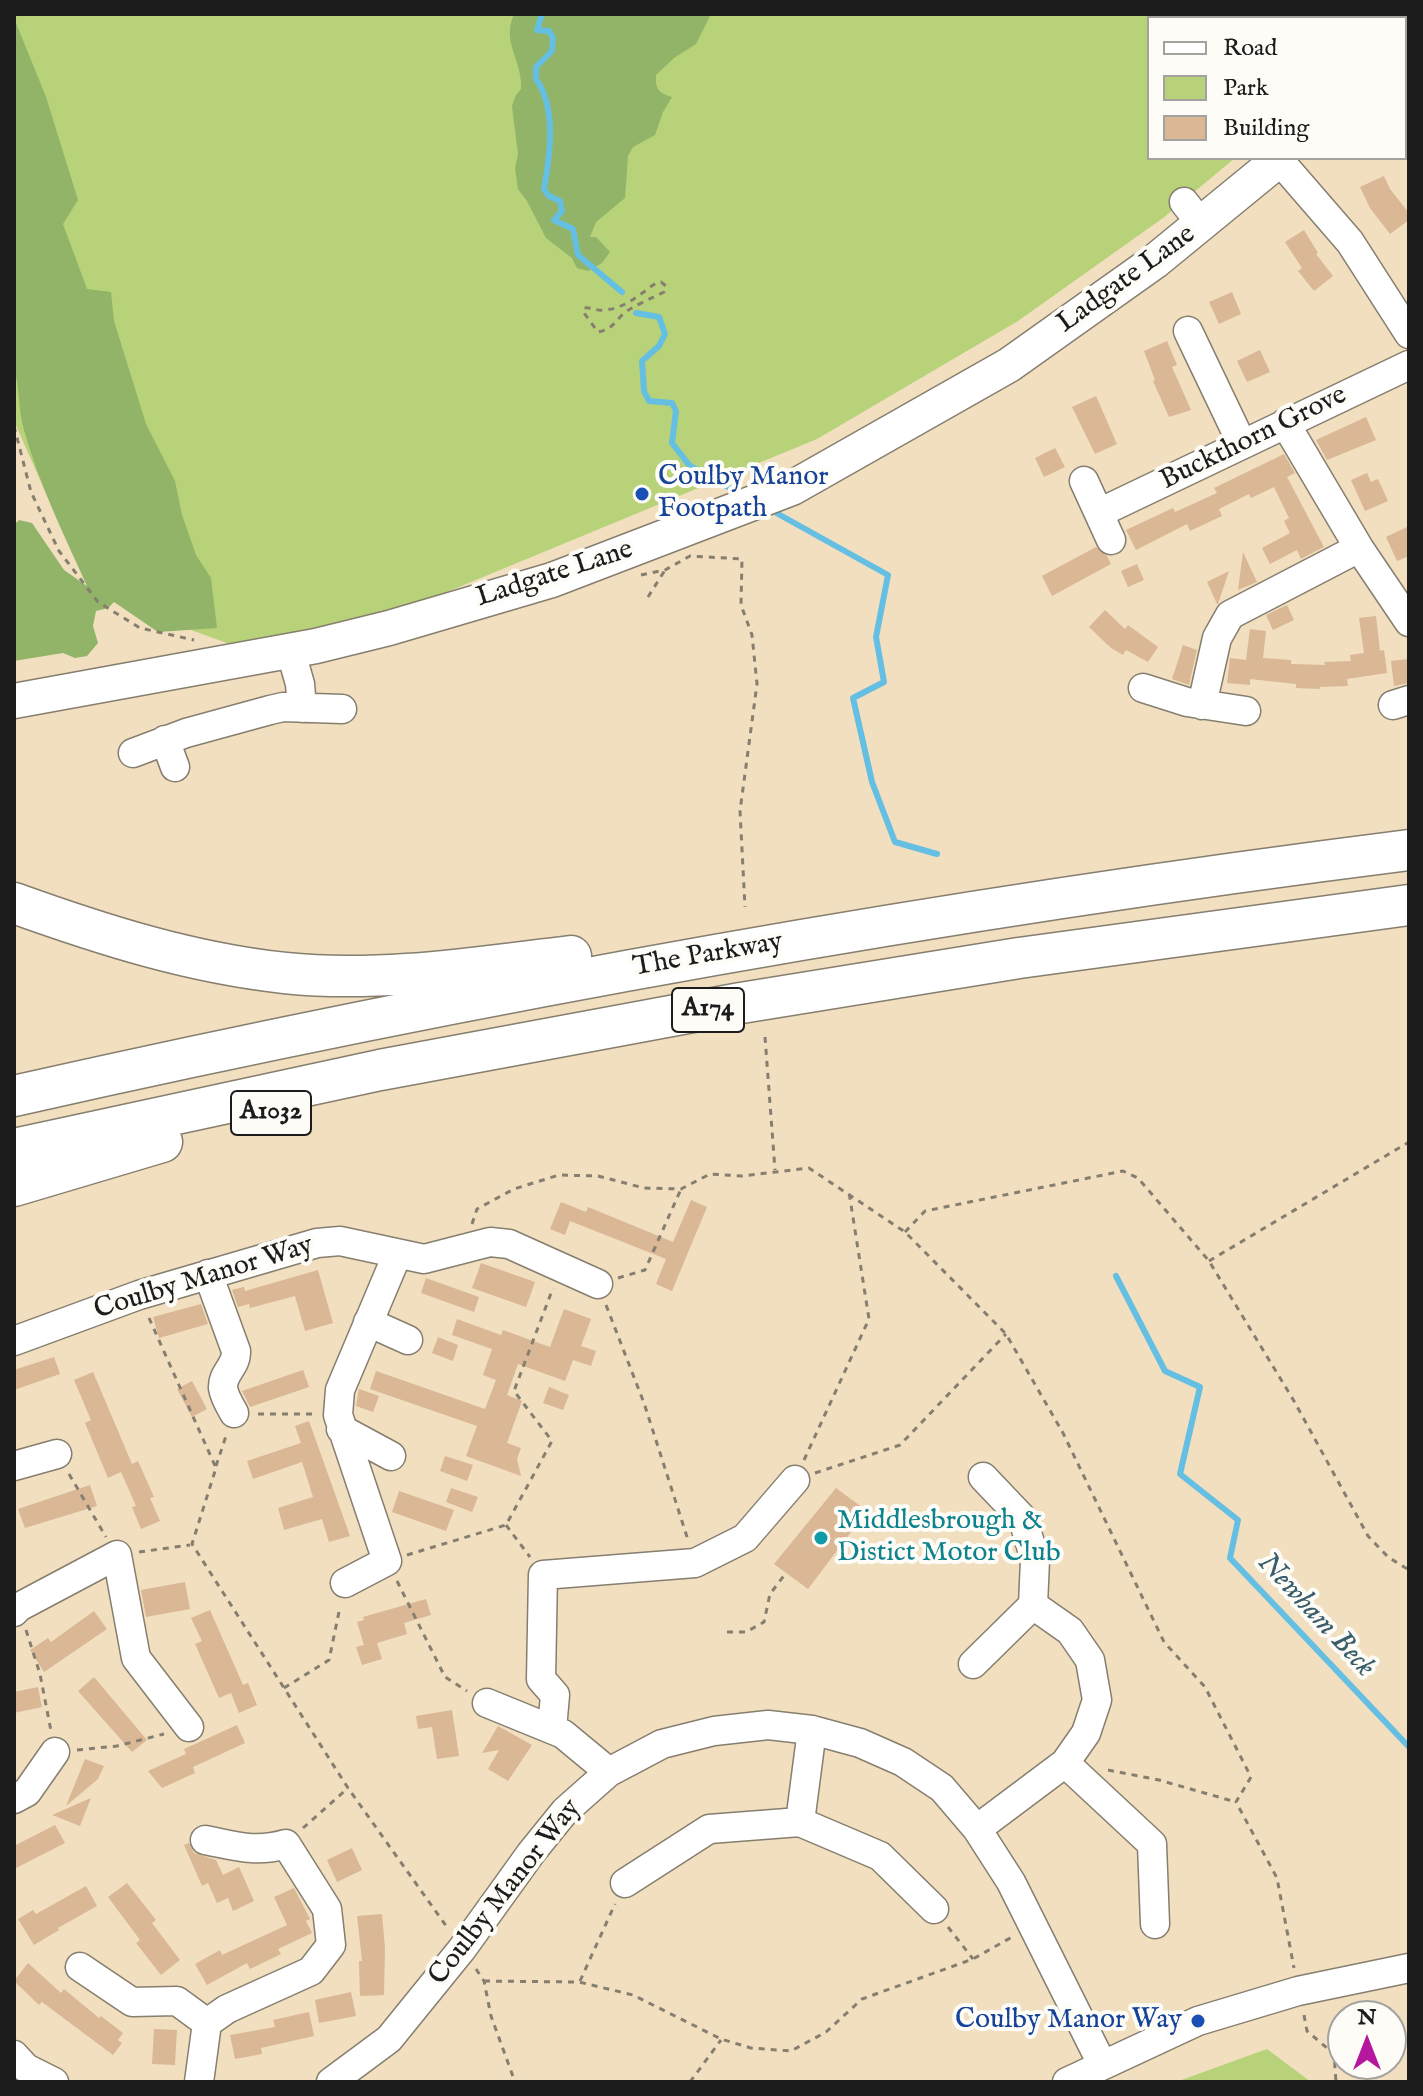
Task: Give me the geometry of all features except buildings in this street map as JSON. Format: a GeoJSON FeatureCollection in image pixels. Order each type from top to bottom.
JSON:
{"type":"FeatureCollection","features":[{"type":"Feature","properties":{"kind":"highway","name":"The Parkway"},"geometry":{"type":"LineString","coordinates":[[14,1096],[435,1005],[731,951],[1236,872],[1409,850]]}},
{"type":"Feature","properties":{"kind":"highway","name":"A174"},"geometry":{"type":"LineString","coordinates":[[14,903],[160,952],[222,965],[287,973],[355,976],[440,972],[516,963],[782,923],[902,922]]}},
{"type":"Feature","properties":{"kind":"highway","name":"The Parkway"},"geometry":{"type":"LineString","coordinates":[[14,1149],[380,1070],[741,1003],[1019,958],[1409,905]]}},
{"type":"Feature","properties":{"kind":"highway","name":"A1032"},"geometry":{"type":"LineString","coordinates":[[14,1186],[236,1121],[375,1089],[529,1043]]}},
{"type":"Feature","properties":{"kind":"main road","name":"Ladgate Lane"},"geometry":{"type":"LineString","coordinates":[[14,701],[316,646],[389,628],[552,580],[792,488],[1009,365],[1193,214],[1278,160]]}},
{"type":"Feature","properties":{"kind":"street"},"geometry":{"type":"LineString","coordinates":[[1281,160],[1350,242],[1409,334]]}},
{"type":"Feature","properties":{"kind":"street"},"geometry":{"type":"LineString","coordinates":[[1188,331],[1242,444]]}},
{"type":"Feature","properties":{"kind":"street","name":"Buckthorn Grove"},"geometry":{"type":"LineString","coordinates":[[1099,513],[1409,365]]}},
{"type":"Feature","properties":{"kind":"street"},"geometry":{"type":"LineString","coordinates":[[1285,423],[1359,548],[1409,622]]}},
{"type":"Feature","properties":{"kind":"street"},"geometry":{"type":"LineString","coordinates":[[1084,481],[1111,540]]}},
{"type":"Feature","properties":{"kind":"street"},"geometry":{"type":"LineString","coordinates":[[1202,705],[1217,638],[1230,615],[1359,548]]}},
{"type":"Feature","properties":{"kind":"street"},"geometry":{"type":"LineString","coordinates":[[290,649],[300,684],[302,708]]}},
{"type":"Feature","properties":{"kind":"street"},"geometry":{"type":"LineString","coordinates":[[1143,688],[1202,705],[1246,711]]}},
{"type":"Feature","properties":{"kind":"street"},"geometry":{"type":"LineString","coordinates":[[133,753],[165,740],[270,710],[342,709]]}},
{"type":"Feature","properties":{"kind":"street"},"geometry":{"type":"LineString","coordinates":[[165,740],[175,767]]}},
{"type":"Feature","properties":{"kind":"street","name":"Coulby Manor Way"},"geometry":{"type":"LineString","coordinates":[[14,1341],[139,1295],[317,1243],[340,1241],[424,1259],[490,1242],[509,1244],[598,1284]]}},
{"type":"Feature","properties":{"kind":"street"},"geometry":{"type":"LineString","coordinates":[[345,1583],[387,1561],[340,1422],[340,1390],[397,1255]]}},
{"type":"Feature","properties":{"kind":"street"},"geometry":{"type":"LineString","coordinates":[[208,1274],[236,1351],[237,1361],[223,1382],[223,1390],[234,1413]]}},
{"type":"Feature","properties":{"kind":"street"},"geometry":{"type":"LineString","coordinates":[[368,1322],[408,1340]]}},
{"type":"Feature","properties":{"kind":"street"},"geometry":{"type":"LineString","coordinates":[[340,1422],[391,1456]]}},
{"type":"Feature","properties":{"kind":"street"},"geometry":{"type":"LineString","coordinates":[[14,1466],[57,1454]]}},
{"type":"Feature","properties":{"kind":"street"},"geometry":{"type":"LineString","coordinates":[[973,1664],[1033,1605],[1035,1560],[1023,1519],[983,1477]]}},
{"type":"Feature","properties":{"kind":"street"},"geometry":{"type":"LineString","coordinates":[[552,1729],[555,1695],[541,1679],[543,1575],[695,1563],[745,1538],[795,1480]]}},
{"type":"Feature","properties":{"kind":"street"},"geometry":{"type":"LineString","coordinates":[[16,1606],[117,1555],[136,1658],[189,1727]]}},
{"type":"Feature","properties":{"kind":"street"},"geometry":{"type":"LineString","coordinates":[[977,1829],[1065,1763],[1086,1733],[1097,1700],[1090,1660],[1070,1631],[1033,1605]]}},
{"type":"Feature","properties":{"kind":"street"},"geometry":{"type":"LineString","coordinates":[[487,1703],[563,1734],[609,1772]]}},
{"type":"Feature","properties":{"kind":"street","name":"Coulby Manor Way"},"geometry":{"type":"LineString","coordinates":[[331,2082],[389,2039],[462,1949],[565,1811],[609,1772],[662,1744],[714,1731],[768,1725],[812,1730],[860,1743],[903,1762],[942,1788],[977,1829],[1011,1882],[1102,2064]]}},
{"type":"Feature","properties":{"kind":"street"},"geometry":{"type":"LineString","coordinates":[[800,1822],[812,1730]]}},
{"type":"Feature","properties":{"kind":"street"},"geometry":{"type":"LineString","coordinates":[[14,1799],[27,1792],[55,1752]]}},
{"type":"Feature","properties":{"kind":"street"},"geometry":{"type":"LineString","coordinates":[[1065,1763],[1152,1844],[1155,1924]]}},
{"type":"Feature","properties":{"kind":"street"},"geometry":{"type":"LineString","coordinates":[[625,1883],[709,1829],[800,1822],[880,1856],[934,1909]]}},
{"type":"Feature","properties":{"kind":"street"},"geometry":{"type":"LineString","coordinates":[[199,2082],[207,2023],[227,2009],[311,1971],[331,1945],[327,1909],[286,1844],[253,1850],[205,1840]]}},
{"type":"Feature","properties":{"kind":"street"},"geometry":{"type":"LineString","coordinates":[[80,1967],[132,2002],[177,2001],[207,2023]]}},
{"type":"Feature","properties":{"kind":"street"},"geometry":{"type":"LineString","coordinates":[[1067,2082],[1198,2021],[1298,1991],[1409,1968]]}},
{"type":"Feature","properties":{"kind":"street"},"geometry":{"type":"LineString","coordinates":[[14,2055],[26,2068],[54,2082]]}},
{"type":"Feature","properties":{"kind":"path"},"geometry":{"type":"LineString","coordinates":[[656,283],[666,286],[664,292],[623,314],[617,324],[608,330],[598,332],[584,313],[584,308],[604,310],[628,304],[656,283]]}},
{"type":"Feature","properties":{"kind":"path"},"geometry":{"type":"LineString","coordinates":[[14,426],[31,492],[59,551],[98,602],[140,628],[205,643]]}},
{"type":"Feature","properties":{"kind":"path"},"geometry":{"type":"LineString","coordinates":[[633,577],[665,570],[690,556],[742,559],[741,605],[752,635],[757,684],[740,811],[745,907]]}},
{"type":"Feature","properties":{"kind":"path"},"geometry":{"type":"LineString","coordinates":[[648,597],[665,570]]}},
{"type":"Feature","properties":{"kind":"path"},"geometry":{"type":"LineString","coordinates":[[765,1037],[775,1170]]}},
{"type":"Feature","properties":{"kind":"path"},"geometry":{"type":"LineString","coordinates":[[1209,1261],[1409,1142]]}},
{"type":"Feature","properties":{"kind":"path"},"geometry":{"type":"LineString","coordinates":[[462,1248],[477,1209],[514,1189],[559,1175],[598,1176],[644,1188],[681,1189],[710,1174],[742,1176],[809,1168],[905,1232],[1006,1334],[1063,1433],[1164,1642],[1205,1687],[1251,1777],[1236,1802]]}},
{"type":"Feature","properties":{"kind":"path"},"geometry":{"type":"LineString","coordinates":[[905,1232],[925,1211],[1123,1171],[1138,1178],[1209,1261],[1294,1401],[1368,1536],[1388,1557],[1409,1570]]}},
{"type":"Feature","properties":{"kind":"path"},"geometry":{"type":"LineString","coordinates":[[681,1189],[645,1270],[598,1284],[644,1403],[695,1563]]}},
{"type":"Feature","properties":{"kind":"path"},"geometry":{"type":"LineString","coordinates":[[795,1480],[869,1319],[849,1192]]}},
{"type":"Feature","properties":{"kind":"path"},"geometry":{"type":"LineString","coordinates":[[487,1703],[445,1677],[387,1561],[506,1525],[552,1441],[514,1391],[561,1267]]}},
{"type":"Feature","properties":{"kind":"path"},"geometry":{"type":"LineString","coordinates":[[139,1295],[216,1468]]}},
{"type":"Feature","properties":{"kind":"path"},"geometry":{"type":"LineString","coordinates":[[795,1480],[900,1445],[1006,1334]]}},
{"type":"Feature","properties":{"kind":"path"},"geometry":{"type":"LineString","coordinates":[[192,1544],[234,1413],[340,1422]]}},
{"type":"Feature","properties":{"kind":"path"},"geometry":{"type":"LineString","coordinates":[[57,1454],[117,1555],[192,1544]]}},
{"type":"Feature","properties":{"kind":"path"},"geometry":{"type":"LineString","coordinates":[[506,1525],[543,1575]]}},
{"type":"Feature","properties":{"kind":"path"},"geometry":{"type":"LineString","coordinates":[[192,1544],[348,1788],[484,1981],[491,2016],[515,2082]]}},
{"type":"Feature","properties":{"kind":"path"},"geometry":{"type":"LineString","coordinates":[[727,1632],[746,1632],[764,1622],[770,1594],[786,1573]]}},
{"type":"Feature","properties":{"kind":"path"},"geometry":{"type":"LineString","coordinates":[[284,1688],[329,1660],[345,1583]]}},
{"type":"Feature","properties":{"kind":"path"},"geometry":{"type":"LineString","coordinates":[[16,1606],[40,1674],[55,1752],[117,1746],[189,1727]]}},
{"type":"Feature","properties":{"kind":"path"},"geometry":{"type":"LineString","coordinates":[[1065,1763],[1159,1780],[1236,1802],[1277,1878],[1307,2031],[1334,2054],[1336,2082]]}},
{"type":"Feature","properties":{"kind":"path"},"geometry":{"type":"LineString","coordinates":[[286,1844],[348,1788]]}},
{"type":"Feature","properties":{"kind":"path"},"geometry":{"type":"LineString","coordinates":[[579,1982],[625,1883]]}},
{"type":"Feature","properties":{"kind":"path"},"geometry":{"type":"LineString","coordinates":[[934,1909],[973,1959]]}},
{"type":"Feature","properties":{"kind":"path"},"geometry":{"type":"LineString","coordinates":[[484,1981],[579,1982],[633,1995],[721,2039],[751,2048],[791,2051],[826,2032],[862,1999],[973,1959],[1032,1925]]}},
{"type":"Feature","properties":{"kind":"path"},"geometry":{"type":"LineString","coordinates":[[690,2082],[721,2039]]}},
{"type":"Feature","properties":{"kind":"green space"},"geometry":{"type":"Polygon","coordinates":[[[14,14],[1364,16],[1147,16],[1147,160],[1233,160],[1163,218],[1018,321],[817,439],[316,646],[238,647],[114,602],[88,588],[14,421],[14,14]]]}},
{"type":"Feature","properties":{"kind":"green space"},"geometry":{"type":"Polygon","coordinates":[[[514,14],[711,14],[696,44],[674,58],[656,75],[658,89],[672,97],[655,135],[633,147],[628,156],[625,198],[596,222],[590,237],[596,237],[610,252],[602,263],[588,271],[577,268],[572,258],[546,238],[518,189],[515,168],[518,154],[512,106],[521,89],[521,79],[510,34],[514,14]]]}},
{"type":"Feature","properties":{"kind":"green space"},"geometry":{"type":"Polygon","coordinates":[[[14,18],[46,97],[78,200],[63,224],[87,289],[111,292],[114,321],[146,424],[175,481],[182,515],[196,555],[211,578],[217,628],[158,632],[114,602],[108,608],[96,611],[93,626],[98,643],[87,656],[75,658],[63,653],[14,661],[14,525],[19,520],[32,523],[64,570],[87,586],[52,509],[30,450],[22,422],[14,368],[14,18]]]}},
{"type":"Feature","properties":{"kind":"green space"},"geometry":{"type":"Polygon","coordinates":[[[1267,2049],[1311,2082],[1176,2082],[1267,2049]]]}},
{"type":"Feature","properties":{"kind":"waterway","name":"Newham Beck"},"geometry":{"type":"LineString","coordinates":[[542,14],[537,30],[549,31],[553,38],[552,51],[536,67],[536,79],[547,104],[550,132],[544,189],[549,196],[560,201],[562,211],[554,220],[573,229],[578,255],[622,292]]}},
{"type":"Feature","properties":{"kind":"waterway"},"geometry":{"type":"LineString","coordinates":[[636,313],[659,317],[665,334],[659,346],[642,361],[644,391],[649,401],[672,403],[676,411],[672,443],[690,466],[743,495]]}},
{"type":"Feature","properties":{"kind":"waterway"},"geometry":{"type":"LineString","coordinates":[[771,510],[888,575],[876,637],[884,682],[853,698],[872,782],[895,842],[937,854]]}},
{"type":"Feature","properties":{"kind":"waterway","name":"Newham Beck"},"geometry":{"type":"LineString","coordinates":[[1116,1276],[1165,1371],[1200,1387],[1180,1474],[1238,1520],[1230,1558],[1409,1747]]}},
{"type":"Feature","properties":{"kind":"place","name":"Coulby Manor Footpath"},"geometry":{"type":"Point","coordinates":[642,494]}},
{"type":"Feature","properties":{"kind":"place","name":"Middlesbrough & Distict Motor Club"},"geometry":{"type":"Point","coordinates":[821,1538]}},
{"type":"Feature","properties":{"kind":"place","name":"Coulby Manor Way"},"geometry":{"type":"Point","coordinates":[1198,2021]}}]}
